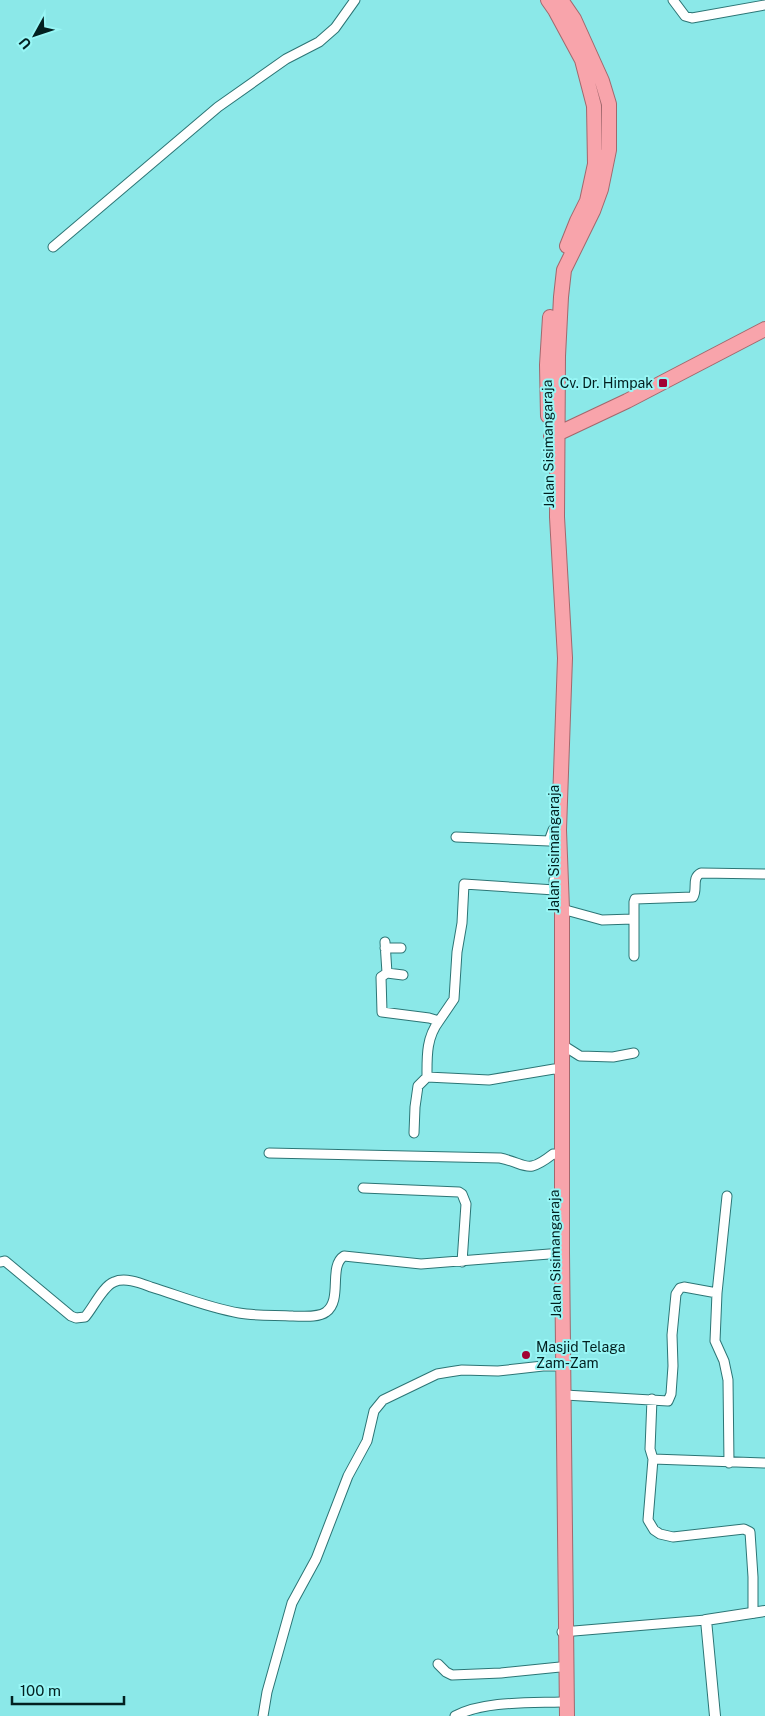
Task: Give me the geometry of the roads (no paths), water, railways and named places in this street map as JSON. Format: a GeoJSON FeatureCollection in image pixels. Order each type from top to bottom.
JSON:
{"type":"FeatureCollection","features":[{"type":"Feature","properties":{"kind":"highway","name":"Jalan Sisimangaraja"},"geometry":{"type":"LineString","coordinates":[[548,0],[556,10],[582,60],[594,106],[596,133],[595,164],[587,201],[577,220],[561,261],[551,309],[547,365],[555,437],[554,542],[561,658],[556,830],[558,879],[558,1359],[563,1632],[567,1716]]}},
{"type":"Feature","properties":{"kind":"highway"},"geometry":{"type":"LineString","coordinates":[[561,0],[574,19],[602,81],[608,104],[609,150],[598,196],[564,270],[559,320],[555,437],[765,329]]}},
{"type":"Feature","properties":{"kind":"highway","name":"Jalan Sisimangaraja"},"geometry":{"type":"LineString","coordinates":[[558,879],[562,909],[561,1044],[558,1069]]}},
{"type":"Feature","properties":{"kind":"highway","name":"Jalan Sisimangaraja"},"geometry":{"type":"LineString","coordinates":[[558,1359],[565,1395],[563,1632],[560,1667],[561,1709]]}},
{"type":"Feature","properties":{"kind":"street"},"geometry":{"type":"LineString","coordinates":[[54,247],[218,107],[286,59],[319,42],[335,28],[355,0]]}},
{"type":"Feature","properties":{"kind":"street"},"geometry":{"type":"LineString","coordinates":[[673,0],[685,16],[692,18],[765,5]]}},
{"type":"Feature","properties":{"kind":"street"},"geometry":{"type":"LineString","coordinates":[[456,838],[549,841],[556,830]]}},
{"type":"Feature","properties":{"kind":"street"},"geometry":{"type":"LineString","coordinates":[[634,956],[633,919],[634,902],[637,898],[693,897],[695,879],[698,874],[765,874]]}},
{"type":"Feature","properties":{"kind":"street"},"geometry":{"type":"LineString","coordinates":[[414,1133],[418,1086],[427,1077],[428,1046],[432,1030],[454,999],[464,884],[555,890],[558,879]]}},
{"type":"Feature","properties":{"kind":"street"},"geometry":{"type":"LineString","coordinates":[[562,909],[602,920],[633,919]]}},
{"type":"Feature","properties":{"kind":"street"},"geometry":{"type":"LineString","coordinates":[[387,973],[385,945],[401,948]]}},
{"type":"Feature","properties":{"kind":"street"},"geometry":{"type":"LineString","coordinates":[[403,974],[387,973],[381,977],[381,1009],[383,1014],[429,1018],[439,1021]]}},
{"type":"Feature","properties":{"kind":"street"},"geometry":{"type":"LineString","coordinates":[[561,1044],[580,1056],[614,1057],[634,1053]]}},
{"type":"Feature","properties":{"kind":"street"},"geometry":{"type":"LineString","coordinates":[[427,1077],[489,1080],[558,1069]]}},
{"type":"Feature","properties":{"kind":"street"},"geometry":{"type":"LineString","coordinates":[[269,1153],[500,1158],[527,1166],[538,1166],[558,1155]]}},
{"type":"Feature","properties":{"kind":"street"},"geometry":{"type":"LineString","coordinates":[[363,1188],[459,1192],[462,1194],[466,1204],[466,1224],[462,1262]]}},
{"type":"Feature","properties":{"kind":"street"},"geometry":{"type":"LineString","coordinates":[[727,1196],[717,1293],[715,1341],[724,1361],[728,1380],[729,1463]]}},
{"type":"Feature","properties":{"kind":"street"},"geometry":{"type":"LineString","coordinates":[[0,1262],[5,1261],[70,1316],[76,1318],[85,1317],[107,1286],[120,1280],[142,1284],[240,1313],[302,1316],[326,1313],[334,1301],[338,1261],[344,1256],[421,1264],[559,1253]]}},
{"type":"Feature","properties":{"kind":"street"},"geometry":{"type":"LineString","coordinates":[[565,1395],[666,1401],[670,1398],[673,1366],[672,1335],[676,1294],[678,1290],[684,1287],[717,1293]]}},
{"type":"Feature","properties":{"kind":"street"},"geometry":{"type":"LineString","coordinates":[[263,1716],[266,1692],[292,1604],[316,1559],[348,1476],[367,1441],[374,1411],[383,1400],[437,1374],[462,1370],[498,1371],[543,1366],[558,1359]]}},
{"type":"Feature","properties":{"kind":"street"},"geometry":{"type":"LineString","coordinates":[[652,1399],[650,1449],[653,1460],[648,1520],[654,1530],[660,1534],[673,1537],[744,1529],[750,1532],[753,1613]]}},
{"type":"Feature","properties":{"kind":"street"},"geometry":{"type":"LineString","coordinates":[[653,1460],[765,1463]]}},
{"type":"Feature","properties":{"kind":"street"},"geometry":{"type":"LineString","coordinates":[[563,1632],[706,1620],[765,1611]]}},
{"type":"Feature","properties":{"kind":"street"},"geometry":{"type":"LineString","coordinates":[[706,1620],[714,1716]]}},
{"type":"Feature","properties":{"kind":"street"},"geometry":{"type":"LineString","coordinates":[[438,1664],[449,1674],[454,1675],[560,1667]]}},
{"type":"Feature","properties":{"kind":"street"},"geometry":{"type":"LineString","coordinates":[[455,1716],[465,1711],[504,1704],[561,1709]]}},
{"type":"Feature","properties":{"kind":"place","name":"Cv. Dr. Himpak"},"geometry":{"type":"Point","coordinates":[663,383]}},
{"type":"Feature","properties":{"kind":"place","name":"Masjid Telaga Zam-Zam"},"geometry":{"type":"Point","coordinates":[526,1355]}}]}
